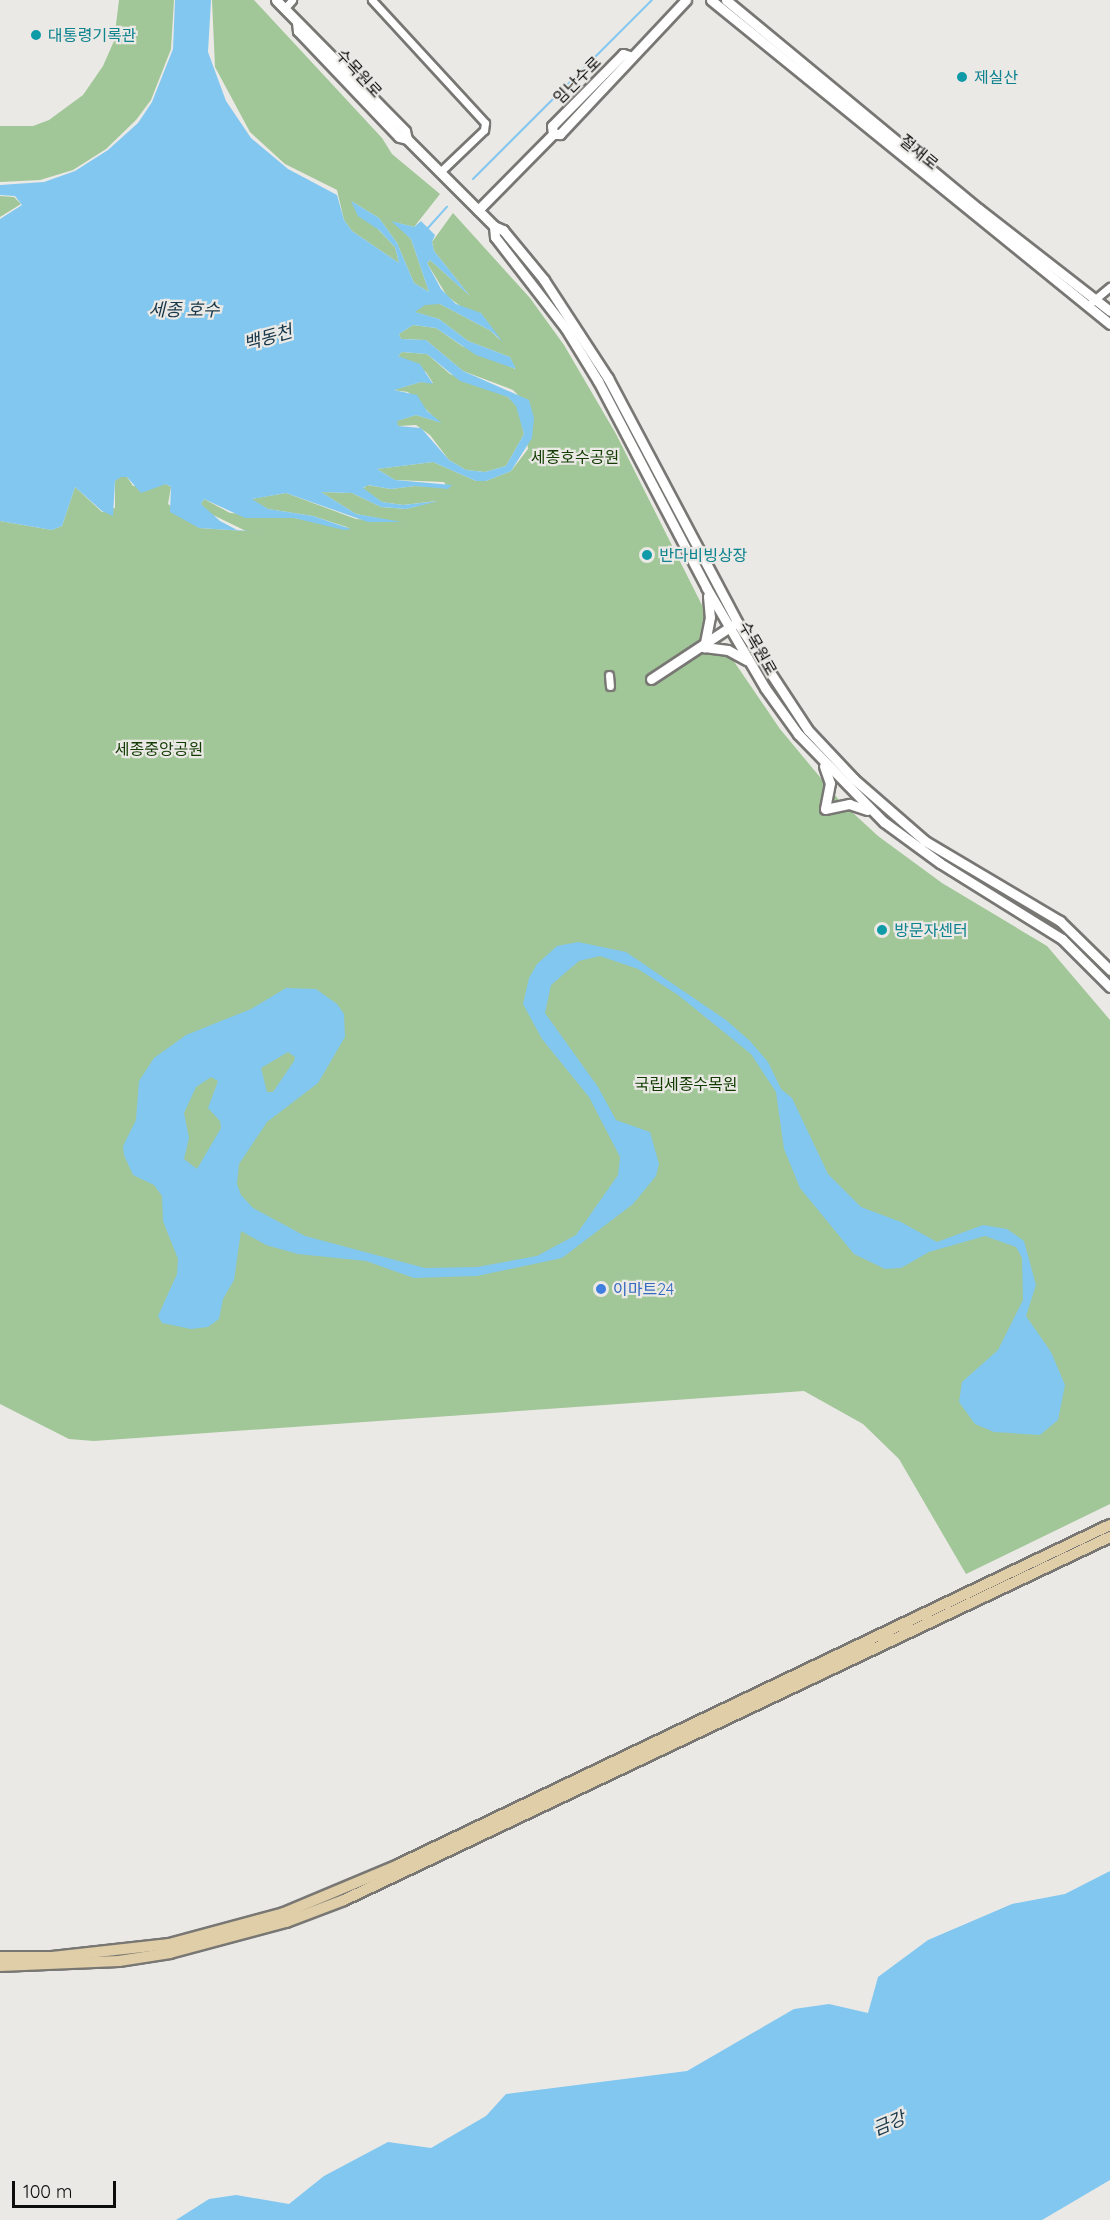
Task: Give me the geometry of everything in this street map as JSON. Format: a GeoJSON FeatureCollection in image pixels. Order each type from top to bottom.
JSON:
{"type":"FeatureCollection","features":[{"type":"Feature","properties":{"kind":"main road"},"geometry":{"type":"LineString","coordinates":[[0,1957],[52,1957],[139,1949],[229,1930],[284,1913],[398,1865],[1110,1525]]}},
{"type":"Feature","properties":{"kind":"main road"},"geometry":{"type":"LineString","coordinates":[[0,1966],[118,1961],[170,1953],[306,1915],[468,1844],[1110,1537]]}},
{"type":"Feature","properties":{"kind":"street","name":"수목원로"},"geometry":{"type":"LineString","coordinates":[[276,0],[297,22],[298,31],[399,137],[407,139],[494,226],[503,230],[544,280],[608,378],[733,625],[750,664],[781,712],[818,755],[875,813],[940,863],[1062,939],[1110,987]]}},
{"type":"Feature","properties":{"kind":"street"},"geometry":{"type":"LineString","coordinates":[[284,9],[292,0]]}},
{"type":"Feature","properties":{"kind":"street"},"geometry":{"type":"LineString","coordinates":[[372,0],[484,123],[483,130],[440,172]]}},
{"type":"Feature","properties":{"kind":"street","name":"임난수로"},"geometry":{"type":"LineString","coordinates":[[478,210],[553,134],[552,126],[623,54],[629,56],[686,0]]}},
{"type":"Feature","properties":{"kind":"street","name":"절재로"},"geometry":{"type":"LineString","coordinates":[[711,0],[1110,324]]}},
{"type":"Feature","properties":{"kind":"street","name":"절재로"},"geometry":{"type":"LineString","coordinates":[[726,0],[979,209],[1110,311]]}},
{"type":"Feature","properties":{"kind":"street","name":"수목원로"},"geometry":{"type":"LineString","coordinates":[[494,226],[495,237],[566,329],[598,381],[706,587],[808,730],[869,793],[926,841],[1060,921],[1110,970]]}},
{"type":"Feature","properties":{"kind":"street"},"geometry":{"type":"LineString","coordinates":[[1087,306],[1110,287]]}},
{"type":"Feature","properties":{"kind":"street"},"geometry":{"type":"LineString","coordinates":[[704,647],[710,617],[706,587]]}},
{"type":"Feature","properties":{"kind":"street"},"geometry":{"type":"LineString","coordinates":[[651,679],[704,647],[733,625]]}},
{"type":"Feature","properties":{"kind":"street"},"geometry":{"type":"LineString","coordinates":[[704,647],[728,650],[750,664]]}},
{"type":"Feature","properties":{"kind":"street"},"geometry":{"type":"LineString","coordinates":[[609,675],[610,686]]}},
{"type":"Feature","properties":{"kind":"street"},"geometry":{"type":"LineString","coordinates":[[818,755],[830,783],[825,809],[849,804],[875,813]]}},
{"type":"Feature","properties":{"kind":"green space"},"geometry":{"type":"Polygon","coordinates":[[[119,0],[174,0],[171,49],[151,100],[136,120],[106,149],[73,170],[40,180],[0,182],[0,126],[33,126],[49,120],[83,95],[103,66],[114,41],[119,0]]]}},
{"type":"Feature","properties":{"kind":"green space"},"geometry":{"type":"Polygon","coordinates":[[[212,0],[254,0],[382,138],[392,154],[440,194],[414,227],[394,222],[411,239],[429,292],[414,283],[397,243],[379,218],[351,201],[395,247],[399,263],[352,231],[344,220],[337,190],[285,164],[250,132],[215,67],[212,0]]]}},
{"type":"Feature","properties":{"kind":"green space"},"geometry":{"type":"Polygon","coordinates":[[[0,196],[14,197],[21,204],[0,217],[0,196]]]}},
{"type":"Feature","properties":{"kind":"green space","name":"국립세종수목원"},"geometry":{"type":"Polygon","coordinates":[[[453,213],[530,298],[564,345],[616,434],[720,641],[780,729],[839,800],[878,836],[942,883],[1047,946],[1110,1020],[1110,1504],[966,1574],[899,1459],[863,1424],[804,1391],[94,1441],[69,1439],[0,1404],[0,521],[52,530],[62,526],[75,487],[102,512],[115,508],[115,481],[120,477],[127,477],[133,486],[166,484],[171,487],[168,504],[199,528],[246,531],[209,513],[201,504],[204,499],[230,513],[294,518],[350,528],[313,516],[268,509],[251,499],[286,493],[356,519],[398,522],[356,514],[321,492],[352,493],[381,507],[406,509],[437,501],[403,505],[382,502],[363,489],[367,485],[391,489],[415,486],[448,488],[444,482],[395,480],[377,469],[433,462],[476,481],[486,481],[511,471],[528,449],[520,397],[513,390],[463,371],[426,340],[401,339],[399,334],[413,325],[436,328],[462,346],[515,369],[510,357],[468,341],[439,319],[414,312],[425,304],[440,304],[491,331],[500,340],[481,313],[467,311],[447,296],[427,263],[430,260],[470,296],[434,251],[432,242],[453,213]]]}},
{"type":"Feature","properties":{"kind":"green space","name":"세종호수공원"},"geometry":{"type":"Polygon","coordinates":[[[402,352],[427,354],[450,374],[508,397],[517,406],[524,434],[506,466],[485,472],[466,470],[449,460],[430,435],[416,425],[398,426],[396,421],[416,415],[439,422],[408,392],[393,390],[421,382],[433,383],[426,372],[398,356],[402,352]]]}},
{"type":"Feature","properties":{"kind":"water","name":"세종 호수"},"geometry":{"type":"Polygon","coordinates":[[[175,0],[211,0],[208,52],[226,101],[251,138],[288,169],[337,195],[344,220],[352,231],[399,263],[395,247],[379,230],[358,216],[351,201],[379,218],[397,243],[414,283],[429,292],[411,239],[391,221],[414,227],[421,221],[435,235],[432,242],[434,251],[470,296],[430,260],[427,263],[441,289],[456,304],[481,313],[503,342],[491,331],[440,304],[425,305],[415,312],[439,319],[468,341],[510,357],[516,369],[476,355],[436,328],[413,325],[399,334],[401,339],[426,340],[463,371],[529,400],[534,418],[532,438],[511,471],[486,481],[476,481],[433,462],[377,469],[395,480],[452,485],[448,489],[415,486],[391,489],[368,485],[363,488],[382,502],[403,505],[439,501],[406,509],[381,507],[352,493],[321,492],[356,514],[402,522],[368,522],[286,493],[252,499],[268,509],[313,516],[351,529],[344,530],[294,518],[245,518],[204,499],[201,504],[220,521],[237,530],[259,532],[199,528],[170,512],[171,487],[166,484],[141,493],[127,477],[121,477],[115,481],[113,516],[102,511],[75,487],[62,526],[52,530],[0,521],[0,219],[22,205],[15,196],[0,195],[0,185],[44,182],[75,171],[108,150],[138,123],[152,102],[173,49],[175,0]],[[402,352],[398,356],[420,364],[433,384],[421,382],[394,390],[417,395],[427,411],[442,423],[416,415],[397,421],[398,426],[421,428],[449,460],[466,470],[485,472],[506,466],[524,434],[516,406],[508,397],[460,381],[427,354],[402,352]]]}},
{"type":"Feature","properties":{"kind":"water"},"geometry":{"type":"Polygon","coordinates":[[[578,942],[626,952],[726,1020],[750,1041],[768,1062],[781,1089],[792,1098],[828,1174],[861,1207],[901,1222],[937,1242],[983,1225],[1007,1229],[1024,1241],[1036,1285],[1026,1316],[1051,1352],[1065,1385],[1058,1420],[1040,1435],[994,1432],[975,1424],[959,1402],[962,1382],[998,1350],[1023,1300],[1022,1258],[1016,1247],[985,1236],[929,1252],[901,1268],[885,1269],[854,1254],[800,1188],[784,1149],[776,1092],[751,1054],[678,995],[638,969],[600,956],[579,961],[551,985],[545,1013],[598,1087],[616,1120],[650,1132],[659,1164],[656,1176],[633,1204],[562,1258],[477,1276],[414,1278],[366,1261],[298,1254],[266,1245],[241,1231],[234,1280],[223,1299],[219,1319],[208,1327],[191,1329],[162,1323],[158,1316],[177,1274],[178,1259],[163,1221],[162,1196],[154,1185],[133,1175],[124,1155],[123,1146],[136,1120],[139,1081],[154,1058],[186,1035],[251,1009],[286,988],[316,989],[337,1004],[344,1014],[345,1037],[318,1083],[267,1122],[239,1164],[237,1184],[241,1195],[253,1208],[305,1236],[425,1268],[477,1267],[537,1256],[576,1235],[618,1175],[620,1157],[589,1097],[542,1039],[523,1004],[529,978],[537,964],[557,946],[578,942]],[[288,1052],[261,1068],[267,1092],[273,1092],[294,1061],[295,1057],[288,1052]],[[211,1077],[196,1087],[184,1113],[189,1138],[184,1159],[197,1169],[221,1128],[220,1121],[208,1108],[218,1081],[211,1077]]]}},
{"type":"Feature","properties":{"kind":"water","name":"금강"},"geometry":{"type":"Polygon","coordinates":[[[1110,1871],[1110,2180],[1042,2220],[176,2220],[209,2199],[236,2195],[289,2204],[324,2176],[388,2142],[431,2148],[486,2116],[506,2094],[687,2071],[794,2009],[829,2004],[868,2013],[878,1977],[928,1940],[1012,1904],[1065,1894],[1110,1871]]]}},
{"type":"Feature","properties":{"kind":"waterway","name":"백동천"},"geometry":{"type":"LineString","coordinates":[[473,179],[652,0]]}},
{"type":"Feature","properties":{"kind":"waterway","name":"백동천"},"geometry":{"type":"LineString","coordinates":[[427,229],[447,207]]}},
{"type":"Feature","properties":{"kind":"place","name":"대통령기록관"},"geometry":{"type":"Point","coordinates":[36,35]}},
{"type":"Feature","properties":{"kind":"place","name":"제실산"},"geometry":{"type":"Point","coordinates":[962,77]}},
{"type":"Feature","properties":{"kind":"place","name":"반다비빙상장"},"geometry":{"type":"Point","coordinates":[647,555]}},
{"type":"Feature","properties":{"kind":"place","name":"방문자센터"},"geometry":{"type":"Point","coordinates":[882,930]}},
{"type":"Feature","properties":{"kind":"place","name":"이마트24"},"geometry":{"type":"Point","coordinates":[601,1289]}},
{"type":"Feature","properties":{"kind":"park label","name":"세종중앙공원"},"geometry":{"type":"Point","coordinates":[159,749]}}]}
